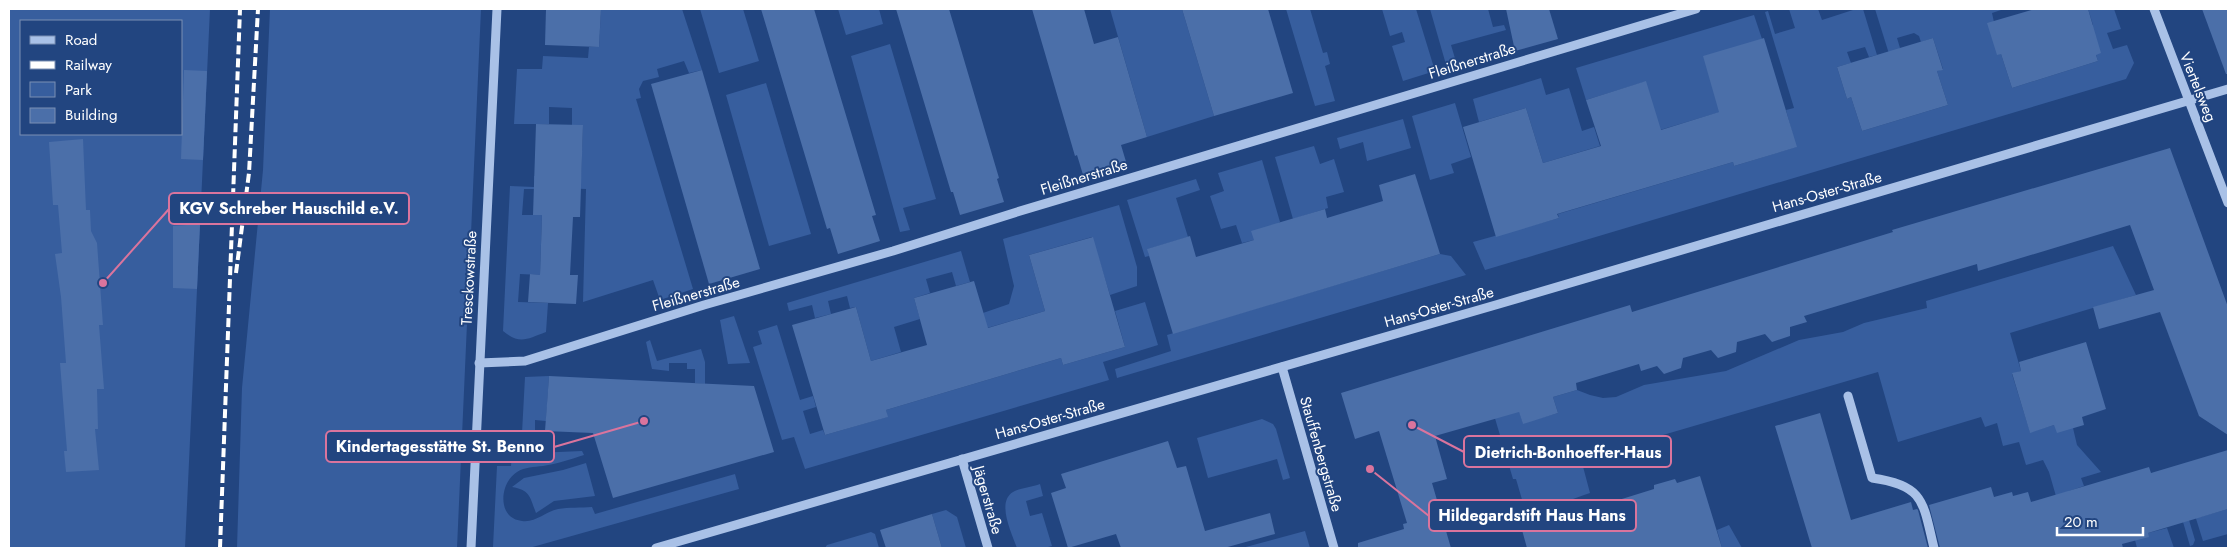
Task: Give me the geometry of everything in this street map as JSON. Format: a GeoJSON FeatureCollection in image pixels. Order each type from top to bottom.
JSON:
{"type":"FeatureCollection","features":[{"type":"Feature","properties":{"kind":"street","name":"Tresckowstraße"},"geometry":{"type":"LineString","coordinates":[[471,548],[496,9]]}},
{"type":"Feature","properties":{"kind":"street","name":"Fleißnerstraße"},"geometry":{"type":"LineString","coordinates":[[479,363],[525,361],[704,305],[893,251],[1026,209],[1696,9]]}},
{"type":"Feature","properties":{"kind":"street","name":"Viertelsweg"},"geometry":{"type":"LineString","coordinates":[[2154,9],[2228,203]]}},
{"type":"Feature","properties":{"kind":"street","name":"Hans-Oster-Straße"},"geometry":{"type":"LineString","coordinates":[[656,548],[1282,367],[2228,88]]}},
{"type":"Feature","properties":{"kind":"street","name":"Stauffenbergstraße"},"geometry":{"type":"LineString","coordinates":[[1282,367],[1334,548]]}},
{"type":"Feature","properties":{"kind":"street"},"geometry":{"type":"LineString","coordinates":[[1848,396],[1872,478],[1889,480],[1909,488],[1923,502],[1934,548]]}},
{"type":"Feature","properties":{"kind":"street","name":"Jägerstraße"},"geometry":{"type":"LineString","coordinates":[[962,459],[988,548]]}},
{"type":"Feature","properties":{"kind":"green space"},"geometry":{"type":"Polygon","coordinates":[[[9,9],[210,9],[185,548],[9,548],[9,9]]]}},
{"type":"Feature","properties":{"kind":"green space"},"geometry":{"type":"Polygon","coordinates":[[[270,9],[481,9],[457,548],[237,548],[242,388],[263,170],[270,9]]]}},
{"type":"Feature","properties":{"kind":"green space"},"geometry":{"type":"Polygon","coordinates":[[[601,9],[682,9],[702,70],[689,73],[684,61],[657,69],[659,77],[643,81],[639,89],[641,98],[636,99],[693,289],[660,300],[653,280],[583,302],[586,189],[534,187],[534,176],[581,177],[583,126],[572,125],[572,108],[549,107],[549,124],[514,124],[517,69],[542,69],[543,56],[588,58],[589,47],[599,47],[601,9]]]}},
{"type":"Feature","properties":{"kind":"green space"},"geometry":{"type":"Polygon","coordinates":[[[700,9],[743,9],[759,61],[719,73],[700,9]]]}},
{"type":"Feature","properties":{"kind":"green space"},"geometry":{"type":"Polygon","coordinates":[[[838,9],[879,9],[883,24],[846,35],[838,9]]]}},
{"type":"Feature","properties":{"kind":"green space"},"geometry":{"type":"Polygon","coordinates":[[[1110,9],[1182,9],[1214,116],[1147,137],[1110,9]]]}},
{"type":"Feature","properties":{"kind":"green space"},"geometry":{"type":"Polygon","coordinates":[[[1286,9],[1310,9],[1323,53],[1327,52],[1330,64],[1325,66],[1335,101],[1315,106],[1286,9]]]}},
{"type":"Feature","properties":{"kind":"green space"},"geometry":{"type":"Polygon","coordinates":[[[1382,9],[1416,9],[1435,71],[1403,81],[1392,46],[1405,42],[1402,32],[1390,36],[1382,9]]]}},
{"type":"Feature","properties":{"kind":"green space"},"geometry":{"type":"Polygon","coordinates":[[[1430,9],[1488,9],[1493,27],[1504,25],[1506,30],[1451,45],[1457,65],[1447,68],[1430,9]]]}},
{"type":"Feature","properties":{"kind":"green space"},"geometry":{"type":"Polygon","coordinates":[[[1789,9],[1818,9],[1822,20],[1856,9],[1863,9],[1877,55],[1869,57],[1865,47],[1847,52],[1851,63],[1837,67],[1847,99],[1851,97],[1862,131],[1948,105],[1937,71],[1943,69],[1933,38],[1921,42],[1919,36],[1914,33],[1897,38],[1900,48],[1890,57],[1875,9],[2004,9],[1992,13],[2001,54],[2012,88],[2098,61],[2087,27],[2093,25],[2088,9],[2114,9],[2121,29],[2107,33],[2113,49],[2127,45],[2134,63],[2126,79],[1485,270],[1473,242],[1559,218],[1558,214],[1733,162],[1734,166],[1796,147],[1786,110],[1794,108],[1765,12],[1768,11],[1775,34],[1795,28],[1789,9]]]}},
{"type":"Feature","properties":{"kind":"green space"},"geometry":{"type":"Polygon","coordinates":[[[1754,15],[1762,39],[1720,112],[1660,130],[1644,82],[1586,100],[1576,68],[1754,15]]]}},
{"type":"Feature","properties":{"kind":"green space"},"geometry":{"type":"Polygon","coordinates":[[[890,44],[936,199],[903,208],[910,230],[900,232],[851,56],[890,44]]]}},
{"type":"Feature","properties":{"kind":"green space"},"geometry":{"type":"Polygon","coordinates":[[[1541,78],[1546,95],[1569,88],[1582,131],[1594,127],[1600,146],[1543,163],[1526,108],[1479,122],[1473,99],[1541,78]]]}},
{"type":"Feature","properties":{"kind":"green space"},"geometry":{"type":"Polygon","coordinates":[[[766,83],[811,234],[769,246],[726,95],[766,83]]]}},
{"type":"Feature","properties":{"kind":"green space"},"geometry":{"type":"Polygon","coordinates":[[[1455,103],[1471,157],[1451,164],[1454,173],[1430,180],[1412,116],[1455,103]]]}},
{"type":"Feature","properties":{"kind":"green space"},"geometry":{"type":"Polygon","coordinates":[[[1403,119],[1411,148],[1367,161],[1363,142],[1340,149],[1337,138],[1403,119]]]}},
{"type":"Feature","properties":{"kind":"green space"},"geometry":{"type":"Polygon","coordinates":[[[1314,146],[1320,164],[1334,159],[1344,192],[1326,197],[1328,208],[1293,219],[1275,157],[1314,146]]]}},
{"type":"Feature","properties":{"kind":"green space"},"geometry":{"type":"Polygon","coordinates":[[[1262,160],[1280,222],[1254,240],[1242,243],[1236,225],[1221,229],[1210,196],[1224,191],[1218,173],[1262,160]]]}},
{"type":"Feature","properties":{"kind":"green space"},"geometry":{"type":"Polygon","coordinates":[[[1196,179],[1200,190],[1176,198],[1188,237],[1148,249],[1149,256],[1145,257],[1127,200],[1196,179]]]}},
{"type":"Feature","properties":{"kind":"green space"},"geometry":{"type":"Polygon","coordinates":[[[510,186],[534,187],[534,189],[524,189],[522,215],[542,215],[540,275],[520,274],[518,302],[548,303],[546,332],[529,338],[519,339],[503,331],[510,186]]]}},
{"type":"Feature","properties":{"kind":"green space"},"geometry":{"type":"Polygon","coordinates":[[[1119,205],[1137,267],[1137,286],[1110,295],[1092,237],[1029,255],[1045,311],[987,328],[983,313],[1009,304],[1014,286],[1003,239],[1119,205]]]}},
{"type":"Feature","properties":{"kind":"green space"},"geometry":{"type":"Polygon","coordinates":[[[2113,246],[2136,295],[2010,333],[2021,371],[2012,374],[2030,432],[2054,425],[2073,428],[2077,445],[2101,472],[2081,478],[2084,486],[2069,491],[2086,548],[2071,548],[2049,472],[2043,460],[2026,465],[2019,442],[2003,446],[1997,423],[1985,427],[1981,417],[1898,442],[1878,372],[1581,459],[1590,493],[1565,502],[1548,506],[1523,503],[1516,479],[1513,479],[1494,415],[1518,408],[1523,423],[1558,413],[1553,397],[1577,390],[1603,398],[1616,397],[1644,385],[1726,371],[1799,340],[1843,332],[1864,323],[1927,308],[1926,301],[2113,246]]]}},
{"type":"Feature","properties":{"kind":"green space"},"geometry":{"type":"Polygon","coordinates":[[[961,251],[970,282],[956,286],[952,272],[926,279],[930,293],[914,298],[920,319],[894,327],[901,352],[871,361],[856,307],[850,308],[847,296],[828,301],[831,314],[815,318],[812,305],[789,311],[787,303],[961,251]]]}},
{"type":"Feature","properties":{"kind":"green space"},"geometry":{"type":"Polygon","coordinates":[[[1440,254],[1451,256],[1466,275],[1117,378],[1115,369],[1171,351],[1167,335],[1440,254]]]}},
{"type":"Feature","properties":{"kind":"green space"},"geometry":{"type":"Polygon","coordinates":[[[1145,302],[1158,345],[1103,362],[1109,380],[805,469],[794,437],[782,440],[753,347],[762,344],[758,331],[777,325],[800,400],[813,396],[816,407],[803,411],[810,434],[823,430],[825,435],[887,417],[886,410],[1061,358],[1063,365],[1125,347],[1115,311],[1145,302]]]}},
{"type":"Feature","properties":{"kind":"green space"},"geometry":{"type":"Polygon","coordinates":[[[734,316],[750,363],[728,364],[720,320],[734,316]]]}},
{"type":"Feature","properties":{"kind":"green space"},"geometry":{"type":"Polygon","coordinates":[[[650,340],[657,361],[701,349],[705,362],[705,384],[695,383],[695,369],[687,369],[687,363],[669,363],[669,371],[652,369],[646,342],[650,340]]]}},
{"type":"Feature","properties":{"kind":"green space"},"geometry":{"type":"Polygon","coordinates":[[[549,376],[546,421],[535,420],[535,433],[546,437],[545,449],[533,447],[525,433],[522,433],[525,377],[549,376]]]}},
{"type":"Feature","properties":{"kind":"green space"},"geometry":{"type":"Polygon","coordinates":[[[1262,419],[1273,424],[1276,429],[1290,478],[1283,480],[1277,459],[1208,478],[1197,438],[1262,419]]]}},
{"type":"Feature","properties":{"kind":"green space"},"geometry":{"type":"Polygon","coordinates":[[[582,451],[584,455],[553,464],[526,468],[511,477],[504,492],[503,500],[508,514],[514,519],[527,521],[562,508],[592,507],[595,514],[735,474],[739,489],[529,548],[493,547],[497,466],[511,466],[512,454],[582,451]]]}},
{"type":"Feature","properties":{"kind":"green space"},"geometry":{"type":"Polygon","coordinates":[[[586,463],[595,496],[554,501],[536,513],[531,499],[526,492],[512,487],[524,478],[586,463]]]}},
{"type":"Feature","properties":{"kind":"green space"},"geometry":{"type":"Polygon","coordinates":[[[2168,470],[2174,470],[2195,540],[2193,545],[2190,546],[2168,470]]]}},
{"type":"Feature","properties":{"kind":"green space"},"geometry":{"type":"Polygon","coordinates":[[[1040,484],[1043,496],[1026,501],[1030,516],[1042,513],[1052,546],[1044,548],[1017,548],[1005,510],[1008,497],[1019,489],[1040,484]]]}},
{"type":"Feature","properties":{"kind":"green space"},"geometry":{"type":"Polygon","coordinates":[[[2193,509],[2200,517],[2228,509],[2228,534],[2203,541],[2193,509]]]}},
{"type":"Feature","properties":{"kind":"green space"},"geometry":{"type":"Polygon","coordinates":[[[946,510],[957,517],[966,548],[942,548],[932,514],[946,510]]]}},
{"type":"Feature","properties":{"kind":"green space"},"geometry":{"type":"Polygon","coordinates":[[[1729,525],[1742,548],[1722,548],[1717,530],[1729,525]]]}},
{"type":"Feature","properties":{"kind":"green space"},"geometry":{"type":"Polygon","coordinates":[[[2167,528],[2174,548],[2137,548],[2135,540],[2148,533],[2167,528]]]}},
{"type":"Feature","properties":{"kind":"green space"},"geometry":{"type":"Polygon","coordinates":[[[1305,531],[1310,548],[1242,548],[1305,531]]]}},
{"type":"Feature","properties":{"kind":"green space"},"geometry":{"type":"Polygon","coordinates":[[[871,532],[875,534],[879,548],[825,548],[827,545],[871,532]]]}},
{"type":"Feature","properties":{"kind":"building"},"geometry":{"type":"Polygon","coordinates":[[[546,9],[601,9],[599,47],[545,45],[546,9]]]}},
{"type":"Feature","properties":{"kind":"building"},"geometry":{"type":"Polygon","coordinates":[[[761,9],[814,9],[876,215],[872,216],[880,241],[838,254],[830,228],[827,229],[761,9]]]}},
{"type":"Feature","properties":{"kind":"building"},"geometry":{"type":"Polygon","coordinates":[[[896,9],[949,9],[999,178],[997,179],[1004,202],[960,215],[953,192],[951,192],[896,9]]]}},
{"type":"Feature","properties":{"kind":"building"},"geometry":{"type":"Polygon","coordinates":[[[1032,9],[1084,9],[1094,44],[1118,37],[1147,137],[1121,145],[1127,165],[1084,178],[1077,155],[1075,156],[1032,9]]]}},
{"type":"Feature","properties":{"kind":"building"},"geometry":{"type":"Polygon","coordinates":[[[1182,9],[1268,9],[1293,93],[1214,116],[1182,9]]]}},
{"type":"Feature","properties":{"kind":"building"},"geometry":{"type":"Polygon","coordinates":[[[1506,9],[1549,9],[1558,39],[1515,51],[1506,9]]]}},
{"type":"Feature","properties":{"kind":"building"},"geometry":{"type":"Polygon","coordinates":[[[2035,9],[2088,9],[2101,53],[2096,55],[2098,61],[2012,88],[2001,54],[1997,55],[1987,23],[2035,9]]]}},
{"type":"Feature","properties":{"kind":"building"},"geometry":{"type":"Polygon","coordinates":[[[2202,9],[2228,9],[2228,74],[2226,74],[2202,9]]]}},
{"type":"Feature","properties":{"kind":"building"},"geometry":{"type":"Polygon","coordinates":[[[1764,38],[1797,147],[1734,166],[1733,162],[1557,214],[1559,218],[1496,237],[1463,127],[1526,108],[1543,163],[1601,146],[1586,100],[1646,81],[1661,130],[1719,112],[1703,56],[1764,38]]]}},
{"type":"Feature","properties":{"kind":"building"},"geometry":{"type":"Polygon","coordinates":[[[1933,38],[1943,70],[1937,71],[1948,105],[1862,131],[1851,97],[1847,99],[1837,67],[1933,38]]]}},
{"type":"Feature","properties":{"kind":"building"},"geometry":{"type":"Polygon","coordinates":[[[184,70],[207,71],[203,160],[181,159],[184,70]]]}},
{"type":"Feature","properties":{"kind":"building"},"geometry":{"type":"Polygon","coordinates":[[[702,70],[760,269],[709,284],[651,84],[702,70]]]}},
{"type":"Feature","properties":{"kind":"building"},"geometry":{"type":"Polygon","coordinates":[[[536,124],[583,125],[580,217],[573,217],[570,275],[578,275],[576,304],[528,302],[530,274],[540,275],[542,215],[533,215],[536,124]]]}},
{"type":"Feature","properties":{"kind":"building"},"geometry":{"type":"Polygon","coordinates":[[[83,139],[86,210],[90,210],[91,231],[97,243],[103,325],[99,325],[104,389],[97,389],[98,429],[95,429],[99,470],[66,472],[64,451],[67,451],[60,363],[66,363],[61,297],[55,254],[62,253],[58,205],[53,205],[49,142],[83,139]]]}},
{"type":"Feature","properties":{"kind":"building"},"geometry":{"type":"Polygon","coordinates":[[[2170,148],[2228,307],[2228,435],[2199,416],[2160,312],[2099,329],[2093,307],[2154,290],[2130,225],[1978,271],[1977,264],[1804,316],[1807,322],[1790,327],[1790,336],[1772,342],[1765,334],[1737,342],[1736,352],[1718,358],[1711,350],[1683,358],[1681,368],[1664,374],[1657,366],[1641,371],[1639,364],[1576,383],[1577,390],[1553,397],[1558,413],[1523,424],[1519,412],[1435,436],[1447,479],[1432,483],[1451,548],[1358,548],[1358,543],[1404,529],[1403,524],[1407,523],[1379,431],[1355,439],[1341,393],[1630,305],[1632,312],[1893,232],[1892,230],[2170,148]]]}},
{"type":"Feature","properties":{"kind":"building"},"geometry":{"type":"Polygon","coordinates":[[[1415,174],[1440,254],[1173,334],[1147,249],[1190,236],[1196,257],[1254,240],[1251,231],[1325,209],[1327,218],[1383,201],[1379,185],[1415,174]]]}},
{"type":"Feature","properties":{"kind":"building"},"geometry":{"type":"Polygon","coordinates":[[[200,224],[197,289],[173,288],[173,226],[200,224]]]}},
{"type":"Feature","properties":{"kind":"building"},"geometry":{"type":"Polygon","coordinates":[[[1093,237],[1125,347],[1063,365],[1061,358],[886,410],[888,417],[825,435],[792,325],[856,307],[871,361],[927,345],[914,298],[974,281],[988,328],[1045,311],[1029,255],[1093,237]]]}},
{"type":"Feature","properties":{"kind":"building"},"geometry":{"type":"Polygon","coordinates":[[[2086,342],[2106,409],[2082,417],[2084,425],[2057,433],[2054,425],[2030,433],[2012,373],[2021,371],[2019,362],[2086,342]]]}},
{"type":"Feature","properties":{"kind":"building"},"geometry":{"type":"Polygon","coordinates":[[[549,376],[754,386],[774,452],[613,498],[593,433],[545,431],[549,376]]]}},
{"type":"Feature","properties":{"kind":"building"},"geometry":{"type":"Polygon","coordinates":[[[1820,413],[1851,520],[1911,502],[1913,510],[1918,510],[1928,548],[1812,548],[1775,426],[1820,413]]]}},
{"type":"Feature","properties":{"kind":"building"},"geometry":{"type":"Polygon","coordinates":[[[1168,441],[1177,468],[1186,466],[1205,531],[1270,513],[1275,534],[1224,548],[1121,548],[1116,534],[1068,548],[1051,493],[1066,488],[1061,474],[1168,441]]]}},
{"type":"Feature","properties":{"kind":"building"},"geometry":{"type":"Polygon","coordinates":[[[2228,450],[2228,509],[2148,533],[2149,537],[2122,544],[2123,548],[1940,548],[1929,505],[1991,487],[1994,497],[2012,492],[2013,496],[2028,492],[2031,502],[2149,467],[2151,473],[2228,450]]]}},
{"type":"Feature","properties":{"kind":"building"},"geometry":{"type":"Polygon","coordinates":[[[1700,476],[1722,548],[1527,548],[1522,530],[1654,489],[1654,485],[1675,479],[1677,483],[1700,476]]]}},
{"type":"Feature","properties":{"kind":"building"},"geometry":{"type":"Polygon","coordinates":[[[932,514],[942,548],[886,548],[880,530],[932,514]]]}},
{"type":"Feature","properties":{"kind":"railway"},"geometry":{"type":"LineString","coordinates":[[220,548],[240,9]]}},
{"type":"Feature","properties":{"kind":"railway"},"geometry":{"type":"LineString","coordinates":[[236,273],[249,173],[258,9]]}},
{"type":"Feature","properties":{"kind":"place","name":"KGV Schreber Hauschild e.V."},"geometry":{"type":"Point","coordinates":[103,283]}},
{"type":"Feature","properties":{"kind":"place","name":"Kindertagesstätte St. Benno"},"geometry":{"type":"Point","coordinates":[644,421]}},
{"type":"Feature","properties":{"kind":"place","name":"Dietrich-Bonhoeffer-Haus"},"geometry":{"type":"Point","coordinates":[1412,425]}},
{"type":"Feature","properties":{"kind":"place","name":"Hildegardstift Haus Hans"},"geometry":{"type":"Point","coordinates":[1370,469]}}]}
